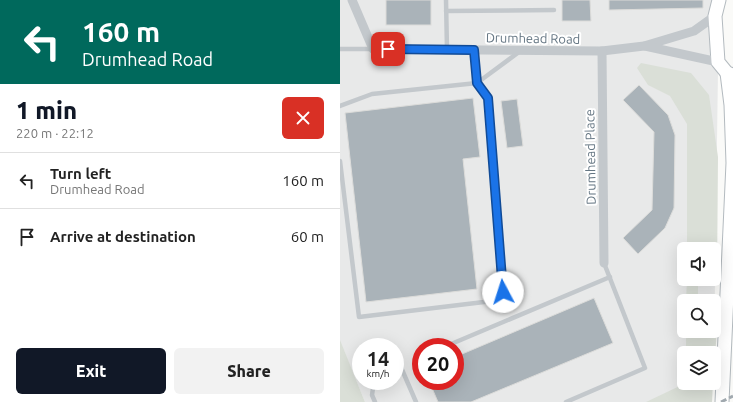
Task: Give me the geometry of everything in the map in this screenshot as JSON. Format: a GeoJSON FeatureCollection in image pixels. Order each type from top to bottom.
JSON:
{"type":"FeatureCollection","features":[{"type":"Feature","properties":{"kind":"street"},"geometry":{"type":"LineString","coordinates":[[352,0],[374,49]]}},
{"type":"Feature","properties":{"kind":"street"},"geometry":{"type":"LineString","coordinates":[[718,62],[715,16],[719,0]]}},
{"type":"Feature","properties":{"kind":"street"},"geometry":{"type":"LineString","coordinates":[[644,46],[694,31],[715,16]]}},
{"type":"Feature","properties":{"kind":"street"},"geometry":{"type":"LineString","coordinates":[[644,46],[718,62],[730,74],[733,163],[722,402]]}},
{"type":"Feature","properties":{"kind":"street","name":"Drumhead Road"},"geometry":{"type":"LineString","coordinates":[[374,49],[602,52],[644,46]]}},
{"type":"Feature","properties":{"kind":"street","name":"Drumhead Place"},"geometry":{"type":"LineString","coordinates":[[602,52],[604,263]]}},
{"type":"Feature","properties":{"kind":"lane"},"geometry":{"type":"LineString","coordinates":[[446,0],[447,50]]}},
{"type":"Feature","properties":{"kind":"lane"},"geometry":{"type":"LineString","coordinates":[[446,10],[554,10]]}},
{"type":"Feature","properties":{"kind":"lane"},"geometry":{"type":"LineString","coordinates":[[340,49],[374,49]]}},
{"type":"Feature","properties":{"kind":"lane"},"geometry":{"type":"LineString","coordinates":[[340,161],[359,317],[484,302],[503,292],[488,98],[477,83],[474,50]]}},
{"type":"Feature","properties":{"kind":"lane"},"geometry":{"type":"LineString","coordinates":[[340,106],[372,94],[477,83],[521,51]]}},
{"type":"Feature","properties":{"kind":"lane"},"geometry":{"type":"LineString","coordinates":[[566,402],[645,368],[604,263]]}},
{"type":"Feature","properties":{"kind":"lane"},"geometry":{"type":"LineString","coordinates":[[464,339],[610,277]]}},
{"type":"Feature","properties":{"kind":"lane"},"geometry":{"type":"LineString","coordinates":[[404,374],[416,402]]}},
{"type":"Feature","properties":{"kind":"lane"},"geometry":{"type":"LineString","coordinates":[[373,390],[372,395],[375,402]]}},
{"type":"Feature","properties":{"kind":"shaded area"},"geometry":{"type":"Polygon","coordinates":[[[340,0],[719,0],[716,242],[677,242],[677,286],[715,286],[715,294],[677,294],[677,338],[714,338],[714,346],[677,346],[677,390],[689,390],[660,402],[365,402],[360,390],[404,390],[404,338],[352,338],[352,371],[340,342],[340,0]]]}},
{"type":"Feature","properties":{"kind":"shaded area"},"geometry":{"type":"Polygon","coordinates":[[[641,63],[691,73],[709,95],[718,157],[717,242],[687,242],[687,124],[670,96],[648,85],[637,68],[641,63]]]}},
{"type":"Feature","properties":{"kind":"shaded area"},"geometry":{"type":"Polygon","coordinates":[[[687,286],[698,286],[698,294],[686,294],[687,286]]]}},
{"type":"Feature","properties":{"kind":"shaded area"},"geometry":{"type":"Polygon","coordinates":[[[686,338],[716,338],[716,346],[686,346],[686,338]]]}},
{"type":"Feature","properties":{"kind":"shaded area"},"geometry":{"type":"Polygon","coordinates":[[[340,340],[352,370],[352,390],[360,390],[365,402],[340,402],[340,340]]]}},
{"type":"Feature","properties":{"kind":"shaded area"},"geometry":{"type":"Polygon","coordinates":[[[677,387],[677,390],[713,390],[712,402],[646,402],[677,387]]]}},
{"type":"Feature","properties":{"kind":"building"},"geometry":{"type":"Polygon","coordinates":[[[386,0],[431,0],[431,25],[386,25],[386,0]]]}},
{"type":"Feature","properties":{"kind":"building"},"geometry":{"type":"Polygon","coordinates":[[[562,0],[590,0],[591,21],[562,21],[562,0]]]}},
{"type":"Feature","properties":{"kind":"building"},"geometry":{"type":"Polygon","coordinates":[[[609,0],[703,0],[703,8],[609,10],[609,0]]]}},
{"type":"Feature","properties":{"kind":"building"},"geometry":{"type":"Polygon","coordinates":[[[639,85],[668,115],[675,135],[674,208],[665,228],[638,254],[623,238],[652,210],[654,132],[623,100],[639,85]]]}},
{"type":"Feature","properties":{"kind":"building"},"geometry":{"type":"Polygon","coordinates":[[[473,98],[480,157],[463,159],[477,289],[366,302],[345,113],[473,98]]]}},
{"type":"Feature","properties":{"kind":"building"},"geometry":{"type":"Polygon","coordinates":[[[517,99],[523,146],[507,148],[501,101],[517,99]]]}},
{"type":"Feature","properties":{"kind":"building"},"geometry":{"type":"Polygon","coordinates":[[[594,298],[613,343],[471,402],[438,402],[433,390],[464,390],[464,353],[594,298]]]}},
{"type":"Feature","properties":{"kind":"railway"},"geometry":{"type":"LineString","coordinates":[[721,402],[733,396]]}},
{"type":"Feature","properties":{"kind":"route"},"geometry":{"type":"LineString","coordinates":[[388,49],[474,50],[477,83],[488,98],[503,292]]}}]}
